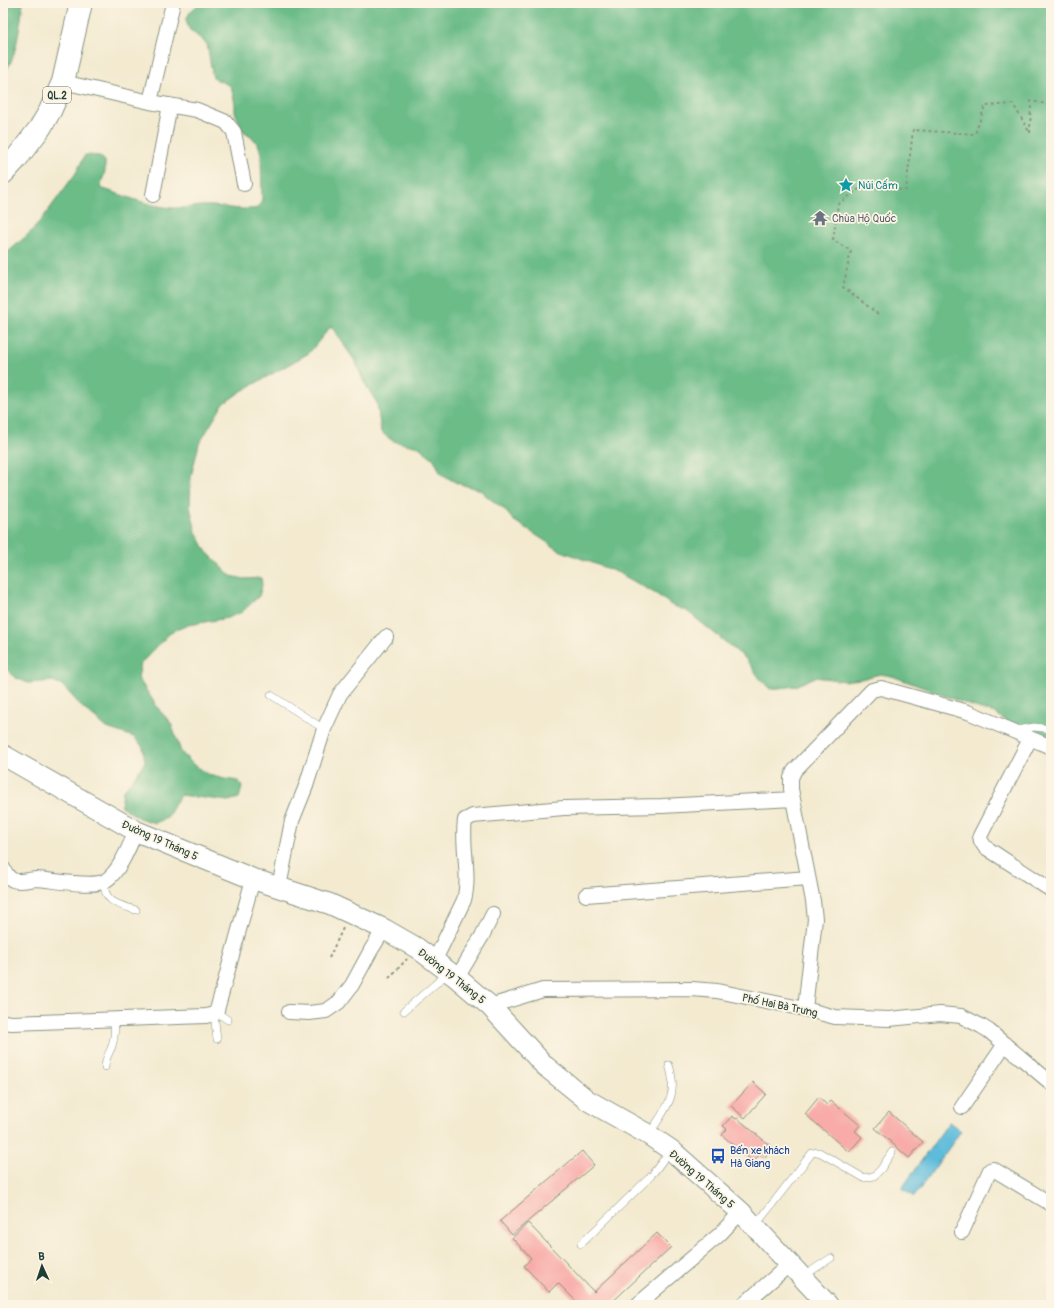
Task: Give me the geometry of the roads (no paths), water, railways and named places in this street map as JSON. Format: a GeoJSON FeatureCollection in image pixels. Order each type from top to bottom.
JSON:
{"type":"FeatureCollection","features":[{"type":"Feature","properties":{"kind":"main road","name":"QL.2"},"geometry":{"type":"LineString","coordinates":[[3,173],[40,128],[64,82],[81,3]]}},
{"type":"Feature","properties":{"kind":"street"},"geometry":{"type":"LineString","coordinates":[[150,102],[173,3]]}},
{"type":"Feature","properties":{"kind":"street"},"geometry":{"type":"LineString","coordinates":[[64,82],[150,102],[197,110],[226,122],[234,132],[244,184]]}},
{"type":"Feature","properties":{"kind":"street"},"geometry":{"type":"LineString","coordinates":[[153,195],[170,105]]}},
{"type":"Feature","properties":{"kind":"street"},"geometry":{"type":"LineString","coordinates":[[279,887],[292,821],[306,786],[324,729],[340,694],[386,637]]}},
{"type":"Feature","properties":{"kind":"street"},"geometry":{"type":"LineString","coordinates":[[805,1009],[815,919],[791,789],[791,778],[794,771],[872,690],[877,688],[968,712],[1051,747]]}},
{"type":"Feature","properties":{"kind":"street"},"geometry":{"type":"LineString","coordinates":[[1030,739],[980,836],[985,847],[1051,890]]}},
{"type":"Feature","properties":{"kind":"street","name":"Đường 19 Tháng 5"},"geometry":{"type":"LineString","coordinates":[[3,754],[136,831],[253,879],[330,904],[417,948],[490,1006],[545,1066],[587,1100],[649,1135],[671,1150],[748,1219],[828,1305]]}},
{"type":"Feature","properties":{"kind":"street"},"geometry":{"type":"LineString","coordinates":[[446,971],[466,892],[463,833],[465,820],[473,816],[502,812],[564,808],[662,806],[793,799]]}},
{"type":"Feature","properties":{"kind":"street"},"geometry":{"type":"LineString","coordinates":[[3,868],[8,877],[13,880],[36,879],[87,884],[104,882],[122,860],[136,831]]}},
{"type":"Feature","properties":{"kind":"street"},"geometry":{"type":"LineString","coordinates":[[586,895],[808,878]]}},
{"type":"Feature","properties":{"kind":"street"},"geometry":{"type":"LineString","coordinates":[[3,1022],[12,1023],[206,1016],[216,1012],[253,879]]}},
{"type":"Feature","properties":{"kind":"street"},"geometry":{"type":"LineString","coordinates":[[446,971],[482,936],[493,914]]}},
{"type":"Feature","properties":{"kind":"street"},"geometry":{"type":"LineString","coordinates":[[289,1012],[309,1013],[326,1011],[339,1002],[352,985],[384,930]]}},
{"type":"Feature","properties":{"kind":"street","name":"Phố Hai Bà Trưng"},"geometry":{"type":"LineString","coordinates":[[490,1006],[543,990],[692,989],[716,991],[805,1009],[836,1017],[889,1019],[940,1014],[960,1016],[981,1026],[1051,1083]]}},
{"type":"Feature","properties":{"kind":"street"},"geometry":{"type":"LineString","coordinates":[[962,1107],[1004,1044]]}},
{"type":"Feature","properties":{"kind":"street"},"geometry":{"type":"LineString","coordinates":[[962,1232],[990,1170],[993,1169],[1051,1204]]}},
{"type":"Feature","properties":{"kind":"street"},"geometry":{"type":"LineString","coordinates":[[637,1305],[719,1235],[748,1219]]}},
{"type":"Feature","properties":{"kind":"street"},"geometry":{"type":"LineString","coordinates":[[743,1305],[796,1270]]}},
{"type":"Feature","properties":{"kind":"lane"},"geometry":{"type":"LineString","coordinates":[[271,695],[324,729]]}},
{"type":"Feature","properties":{"kind":"lane"},"geometry":{"type":"LineString","coordinates":[[1010,730],[1034,727],[1051,729]]}},
{"type":"Feature","properties":{"kind":"lane"},"geometry":{"type":"LineString","coordinates":[[104,882],[106,894],[110,900],[136,910]]}},
{"type":"Feature","properties":{"kind":"lane"},"geometry":{"type":"LineString","coordinates":[[404,1011],[446,971]]}},
{"type":"Feature","properties":{"kind":"lane"},"geometry":{"type":"LineString","coordinates":[[216,1012],[228,1020]]}},
{"type":"Feature","properties":{"kind":"lane"},"geometry":{"type":"LineString","coordinates":[[216,1012],[217,1039]]}},
{"type":"Feature","properties":{"kind":"lane"},"geometry":{"type":"LineString","coordinates":[[105,1067],[115,1031],[114,1019]]}},
{"type":"Feature","properties":{"kind":"lane"},"geometry":{"type":"LineString","coordinates":[[649,1135],[667,1106],[673,1089],[673,1076],[670,1065]]}},
{"type":"Feature","properties":{"kind":"lane"},"geometry":{"type":"LineString","coordinates":[[581,1244],[652,1174],[671,1150]]}},
{"type":"Feature","properties":{"kind":"lane"},"geometry":{"type":"LineString","coordinates":[[748,1219],[812,1152],[819,1152],[864,1178],[874,1176],[881,1170],[892,1152]]}},
{"type":"Feature","properties":{"kind":"lane"},"geometry":{"type":"LineString","coordinates":[[796,1270],[831,1258]]}},
{"type":"Feature","properties":{"kind":"water"},"geometry":{"type":"Polygon","coordinates":[[[949,1122],[961,1131],[914,1197],[902,1188],[949,1122]]]}},
{"type":"Feature","properties":{"kind":"place","name":"Núi Cấm"},"geometry":{"type":"Point","coordinates":[846,185]}},
{"type":"Feature","properties":{"kind":"place","name":"Chùa Hộ Quốc"},"geometry":{"type":"Point","coordinates":[820,218]}},
{"type":"Feature","properties":{"kind":"place","name":"Bến xe khách Hà Giang"},"geometry":{"type":"Point","coordinates":[718,1156]}}]}
